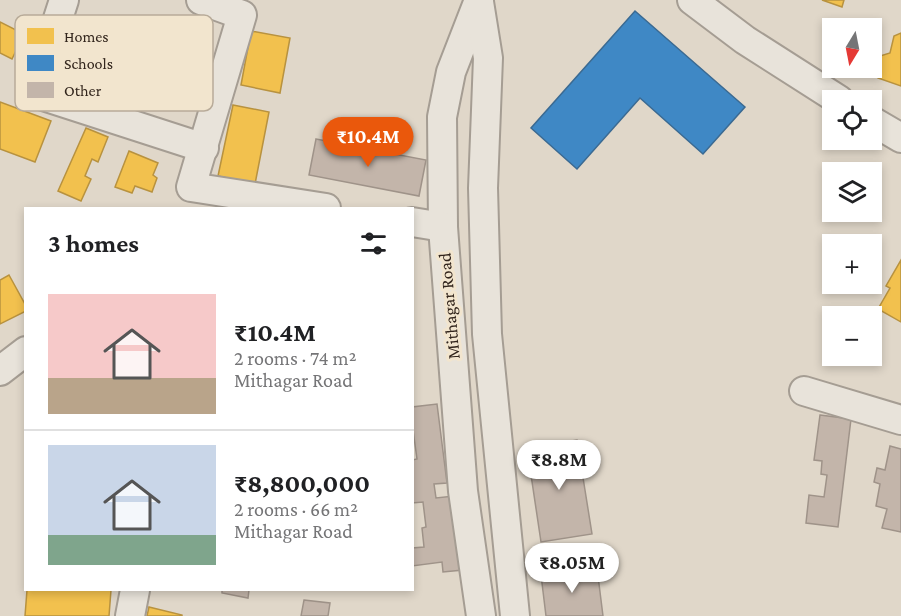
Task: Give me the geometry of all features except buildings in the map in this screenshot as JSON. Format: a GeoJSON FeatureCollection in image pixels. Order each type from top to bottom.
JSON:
{"type":"FeatureCollection","features":[{"type":"Feature","properties":{"kind":"street"},"geometry":{"type":"LineString","coordinates":[[59,15],[64,0]]}},
{"type":"Feature","properties":{"kind":"street"},"geometry":{"type":"LineString","coordinates":[[201,0],[242,15],[191,187],[320,207]]}},
{"type":"Feature","properties":{"kind":"street","name":"Mithagar Road"},"geometry":{"type":"LineString","coordinates":[[481,616],[463,491],[443,227],[442,117],[452,72],[479,0],[488,58],[483,188],[487,334],[514,616]]}},
{"type":"Feature","properties":{"kind":"street"},"geometry":{"type":"LineString","coordinates":[[692,0],[745,40],[823,90]]}},
{"type":"Feature","properties":{"kind":"street"},"geometry":{"type":"LineString","coordinates":[[90,111],[204,148]]}},
{"type":"Feature","properties":{"kind":"street"},"geometry":{"type":"LineString","coordinates":[[882,127],[901,138]]}},
{"type":"Feature","properties":{"kind":"street"},"geometry":{"type":"LineString","coordinates":[[414,222],[443,227]]}},
{"type":"Feature","properties":{"kind":"street"},"geometry":{"type":"LineString","coordinates":[[0,372],[24,353]]}},
{"type":"Feature","properties":{"kind":"street"},"geometry":{"type":"LineString","coordinates":[[804,391],[901,420]]}},
{"type":"Feature","properties":{"kind":"street"},"geometry":{"type":"LineString","coordinates":[[130,616],[135,591]]}}]}
